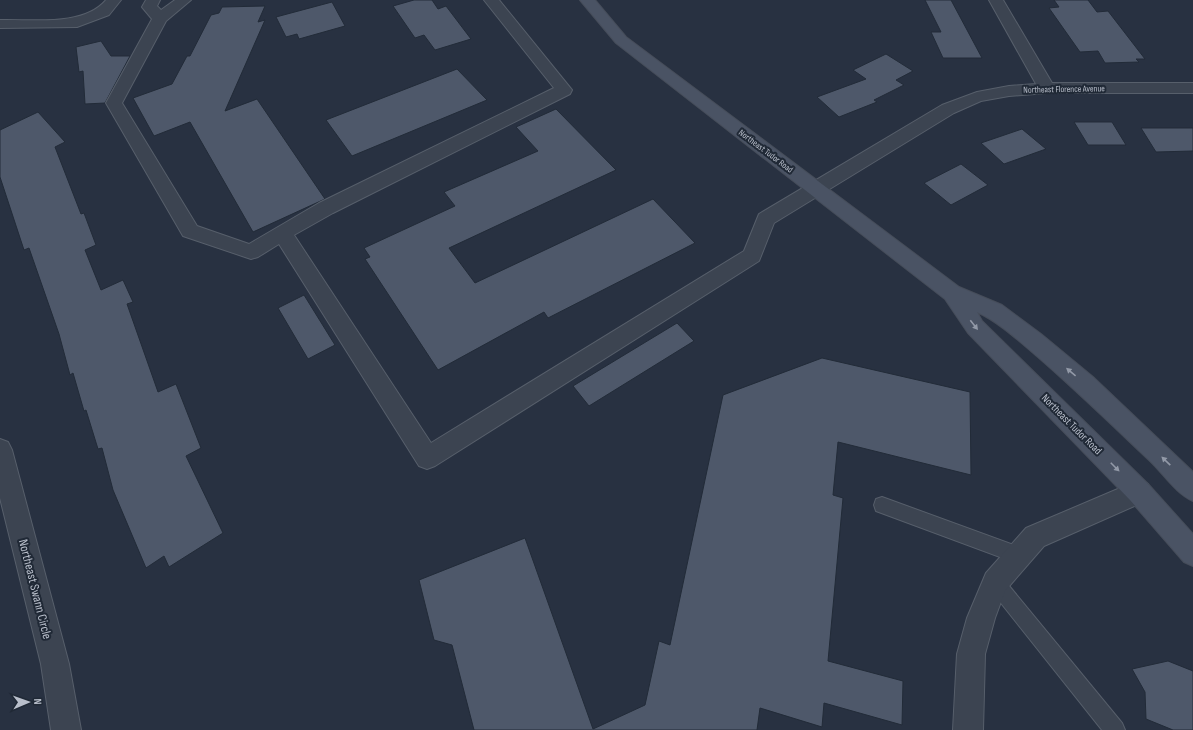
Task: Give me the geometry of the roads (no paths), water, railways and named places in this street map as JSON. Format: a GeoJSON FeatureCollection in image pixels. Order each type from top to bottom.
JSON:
{"type":"FeatureCollection","features":[{"type":"Feature","properties":{"kind":"street"},"geometry":{"type":"LineString","coordinates":[[0,24],[77,23],[104,12],[114,0]]}},
{"type":"Feature","properties":{"kind":"street"},"geometry":{"type":"LineString","coordinates":[[184,0],[157,9],[114,103],[190,231],[251,252],[326,208],[564,90],[491,0]]}},
{"type":"Feature","properties":{"kind":"street","name":"Northeast Tudor Road"},"geometry":{"type":"LineString","coordinates":[[588,0],[621,40],[952,293],[995,312],[1033,340],[1085,384],[1170,464],[1193,489]]}},
{"type":"Feature","properties":{"kind":"street"},"geometry":{"type":"LineString","coordinates":[[996,0],[1047,88]]}},
{"type":"Feature","properties":{"kind":"street","name":"Northeast Florence Avenue"},"geometry":{"type":"LineString","coordinates":[[282,233],[426,458],[752,256],[766,219],[948,109],[977,97],[1009,91],[1047,88],[1193,88]]}},
{"type":"Feature","properties":{"kind":"street","name":"Northeast Tudor Road"},"geometry":{"type":"LineString","coordinates":[[952,293],[974,327],[1140,492],[1193,553]]}},
{"type":"Feature","properties":{"kind":"street","name":"Northeast Swann Circle"},"geometry":{"type":"LineString","coordinates":[[0,450],[55,664],[66,730]]}},
{"type":"Feature","properties":{"kind":"street"},"geometry":{"type":"LineString","coordinates":[[968,730],[971,654],[981,618],[995,582],[1035,537],[1140,492]]}},
{"type":"Feature","properties":{"kind":"lane"},"geometry":{"type":"LineString","coordinates":[[882,505],[1020,554]]}},
{"type":"Feature","properties":{"kind":"lane"},"geometry":{"type":"LineString","coordinates":[[995,582],[1115,730]]}}]}
